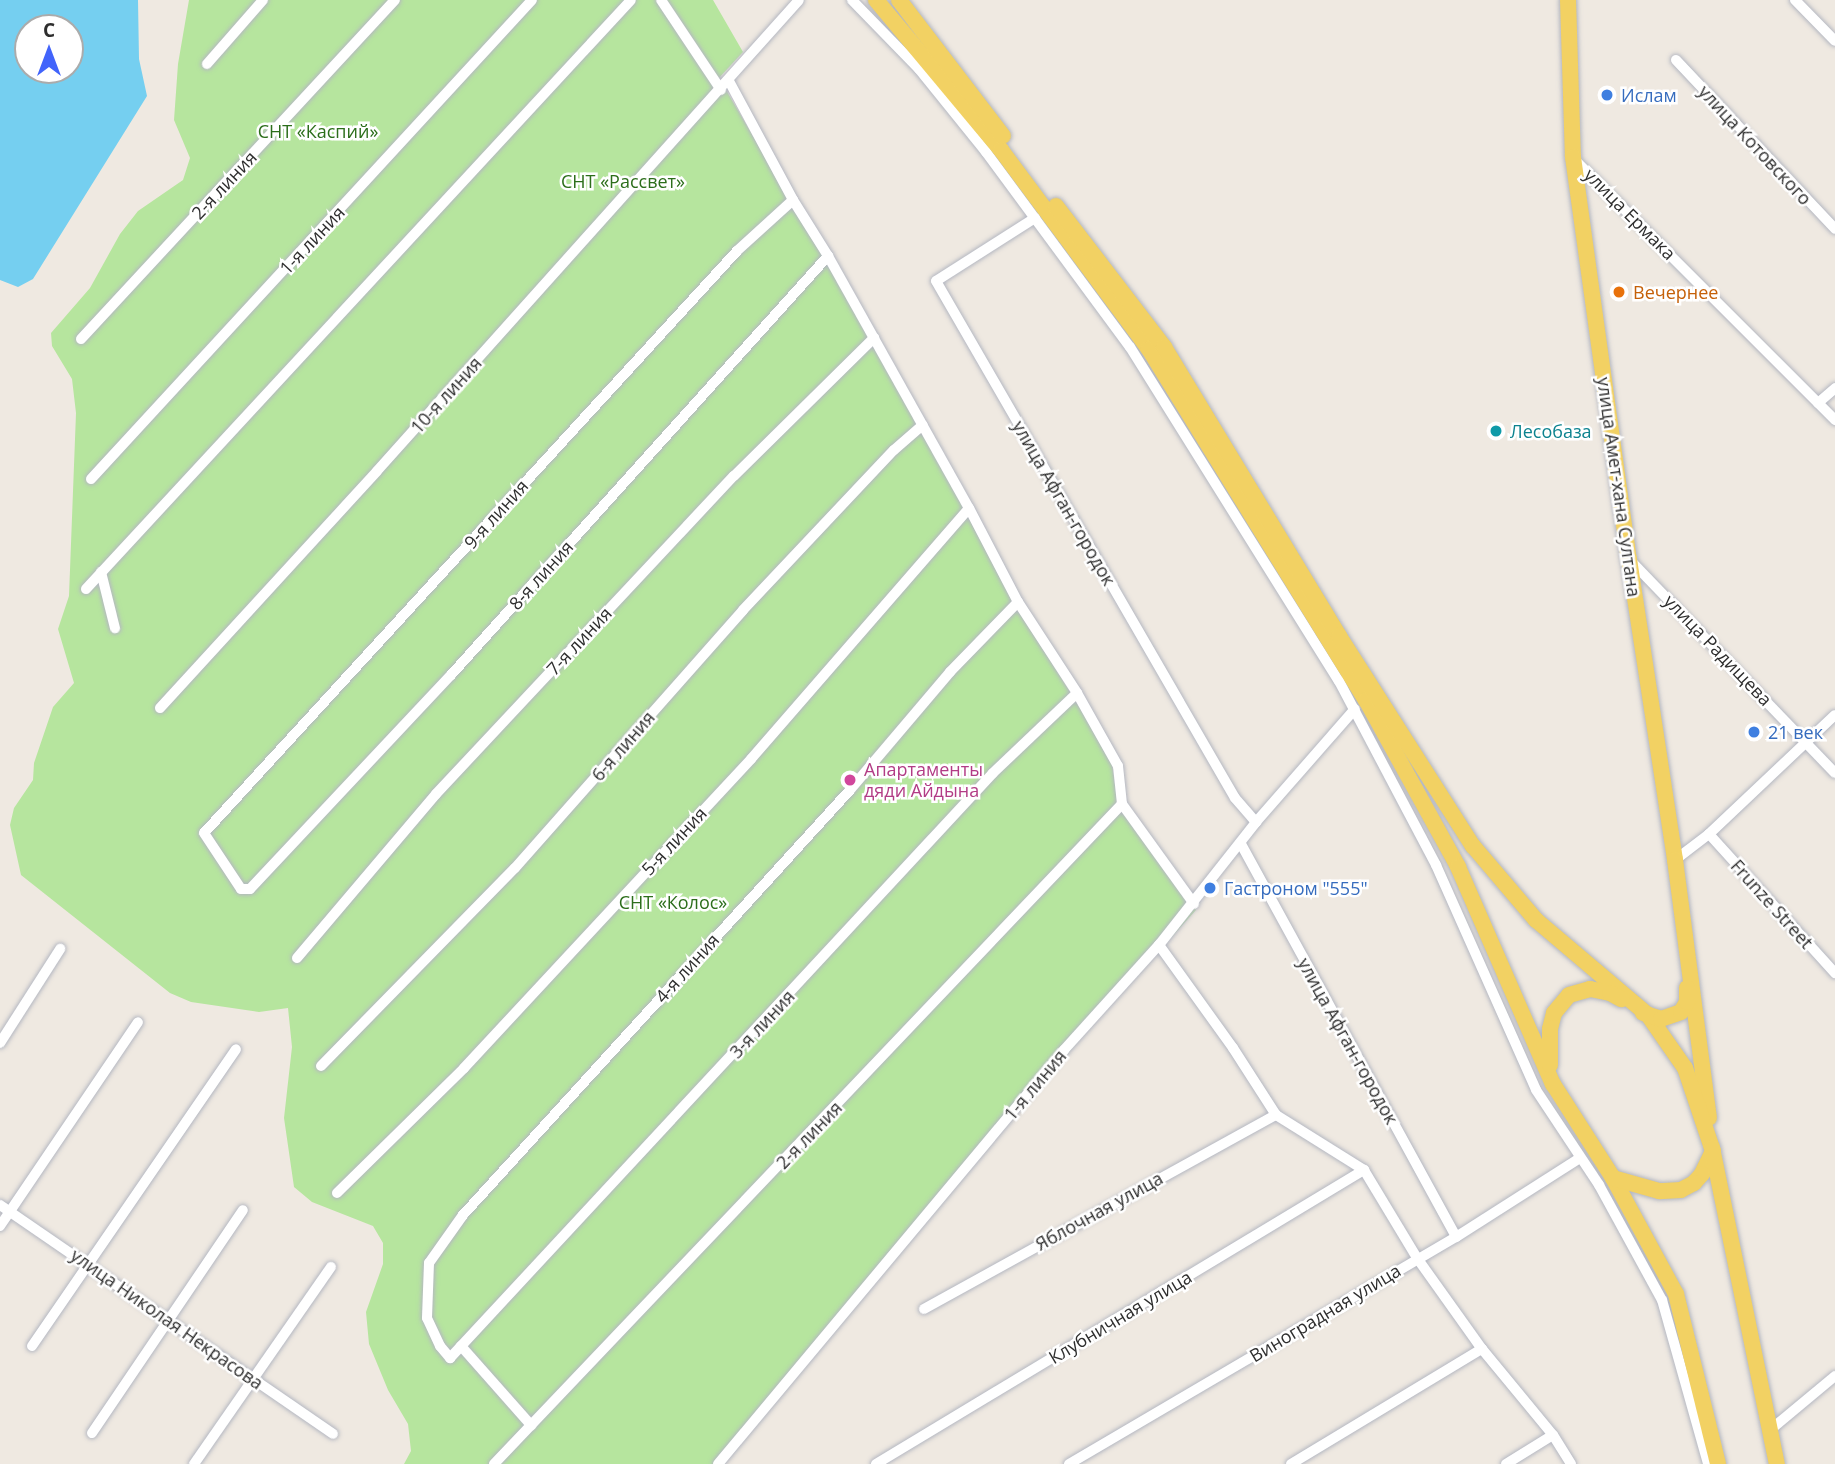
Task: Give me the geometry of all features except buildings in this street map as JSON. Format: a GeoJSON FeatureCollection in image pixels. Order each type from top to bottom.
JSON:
{"type":"FeatureCollection","features":[{"type":"Feature","properties":{"kind":"main road"},"geometry":{"type":"LineString","coordinates":[[876,0],[1001,150],[1149,349],[1366,700],[1458,867],[1553,1084],[1613,1178],[1676,1294],[1718,1464]]}},
{"type":"Feature","properties":{"kind":"main road"},"geometry":{"type":"LineString","coordinates":[[899,0],[1164,347],[1339,636],[1473,846],[1536,920],[1647,1015],[1685,1068],[1713,1150],[1694,1183],[1681,1190],[1659,1191],[1613,1178]]}},
{"type":"Feature","properties":{"kind":"main road","name":"улица Амет-хана Султана"},"geometry":{"type":"LineString","coordinates":[[1568,0],[1573,157],[1629,559],[1675,860],[1688,972]]}},
{"type":"Feature","properties":{"kind":"main road"},"geometry":{"type":"LineString","coordinates":[[1553,1084],[1549,1029],[1554,1013],[1569,995],[1590,989],[1610,993],[1647,1015],[1661,1019],[1681,1012],[1687,1002],[1688,972]]}},
{"type":"Feature","properties":{"kind":"main road"},"geometry":{"type":"LineString","coordinates":[[1688,972],[1713,1150],[1777,1464]]}},
{"type":"Feature","properties":{"kind":"street"},"geometry":{"type":"LineString","coordinates":[[207,64],[263,0]]}},
{"type":"Feature","properties":{"kind":"street","name":"2-я линия"},"geometry":{"type":"LineString","coordinates":[[81,339],[395,0]]}},
{"type":"Feature","properties":{"kind":"street","name":"1-я линия"},"geometry":{"type":"LineString","coordinates":[[91,479],[532,0]]}},
{"type":"Feature","properties":{"kind":"street"},"geometry":{"type":"LineString","coordinates":[[86,589],[631,0]]}},
{"type":"Feature","properties":{"kind":"street"},"geometry":{"type":"LineString","coordinates":[[660,0],[720,90]]}},
{"type":"Feature","properties":{"kind":"street","name":"10-я линия"},"geometry":{"type":"LineString","coordinates":[[160,708],[729,81],[799,0]]}},
{"type":"Feature","properties":{"kind":"street"},"geometry":{"type":"LineString","coordinates":[[852,0],[919,69],[1035,218],[1130,348],[1355,709],[1436,865],[1536,1090],[1600,1185],[1662,1300],[1708,1464]]}},
{"type":"Feature","properties":{"kind":"street"},"geometry":{"type":"LineString","coordinates":[[1795,0],[1835,41]]}},
{"type":"Feature","properties":{"kind":"street","name":"улица Котовского"},"geometry":{"type":"LineString","coordinates":[[1676,60],[1835,229]]}},
{"type":"Feature","properties":{"kind":"street"},"geometry":{"type":"LineString","coordinates":[[729,81],[793,200],[828,256],[923,425],[1018,602],[1077,693],[1118,766],[1122,804],[1194,904]]}},
{"type":"Feature","properties":{"kind":"street","name":"улица Ермака"},"geometry":{"type":"LineString","coordinates":[[1573,157],[1835,420]]}},
{"type":"Feature","properties":{"kind":"street","name":"9-я линия"},"geometry":{"type":"LineString","coordinates":[[250,889],[238,887],[204,833],[727,262],[793,200]]}},
{"type":"Feature","properties":{"kind":"street","name":"улица Афган-городок"},"geometry":{"type":"LineString","coordinates":[[1035,218],[936,281],[1235,798],[1256,822]]}},
{"type":"Feature","properties":{"kind":"street","name":"8-я линия"},"geometry":{"type":"LineString","coordinates":[[250,889],[450,675],[828,256]]}},
{"type":"Feature","properties":{"kind":"street","name":"7-я линия"},"geometry":{"type":"LineString","coordinates":[[297,958],[446,784],[734,476],[874,338]]}},
{"type":"Feature","properties":{"kind":"street"},"geometry":{"type":"LineString","coordinates":[[1818,403],[1835,388]]}},
{"type":"Feature","properties":{"kind":"street","name":"6-я линия"},"geometry":{"type":"LineString","coordinates":[[321,1066],[515,868],[743,610],[894,450],[923,425]]}},
{"type":"Feature","properties":{"kind":"street","name":"5-я линия"},"geometry":{"type":"LineString","coordinates":[[337,1193],[464,1068],[751,759],[969,508]]}},
{"type":"Feature","properties":{"kind":"street","name":"улица Радищева"},"geometry":{"type":"LineString","coordinates":[[1629,559],[1835,773]]}},
{"type":"Feature","properties":{"kind":"street"},"geometry":{"type":"LineString","coordinates":[[101,572],[115,628]]}},
{"type":"Feature","properties":{"kind":"street","name":"4-я линия"},"geometry":{"type":"LineString","coordinates":[[450,1358],[440,1346],[427,1318],[429,1263],[463,1215],[841,800],[950,672],[1018,602]]}},
{"type":"Feature","properties":{"kind":"street","name":"3-я линия"},"geometry":{"type":"LineString","coordinates":[[450,1358],[993,773],[1077,693]]}},
{"type":"Feature","properties":{"kind":"street","name":"1-я линия"},"geometry":{"type":"LineString","coordinates":[[718,1464],[1064,1050],[1194,904],[1256,822],[1355,709]]}},
{"type":"Feature","properties":{"kind":"street"},"geometry":{"type":"LineString","coordinates":[[1675,860],[1709,834],[1835,715]]}},
{"type":"Feature","properties":{"kind":"street","name":"2-я линия"},"geometry":{"type":"LineString","coordinates":[[494,1464],[1122,804]]}},
{"type":"Feature","properties":{"kind":"street","name":"Frunze Street"},"geometry":{"type":"LineString","coordinates":[[1709,834],[1835,973]]}},
{"type":"Feature","properties":{"kind":"street","name":"улица Афган-городок"},"geometry":{"type":"LineString","coordinates":[[1241,844],[1456,1237]]}},
{"type":"Feature","properties":{"kind":"street"},"geometry":{"type":"LineString","coordinates":[[1159,945],[1233,1048],[1276,1115],[1364,1170],[1417,1258],[1482,1349],[1553,1435],[1572,1464]]}},
{"type":"Feature","properties":{"kind":"street"},"geometry":{"type":"LineString","coordinates":[[0,1043],[60,949]]}},
{"type":"Feature","properties":{"kind":"street"},"geometry":{"type":"LineString","coordinates":[[0,1226],[138,1022]]}},
{"type":"Feature","properties":{"kind":"street"},"geometry":{"type":"LineString","coordinates":[[32,1346],[236,1049]]}},
{"type":"Feature","properties":{"kind":"street","name":"Яблочная улица"},"geometry":{"type":"LineString","coordinates":[[924,1309],[1276,1115]]}},
{"type":"Feature","properties":{"kind":"street","name":"Виноградная улица"},"geometry":{"type":"LineString","coordinates":[[1069,1464],[1456,1237],[1580,1158]]}},
{"type":"Feature","properties":{"kind":"street","name":"Клубничная улица"},"geometry":{"type":"LineString","coordinates":[[876,1464],[1364,1170]]}},
{"type":"Feature","properties":{"kind":"street","name":"улица Николая Некрасова"},"geometry":{"type":"LineString","coordinates":[[0,1205],[333,1434]]}},
{"type":"Feature","properties":{"kind":"street"},"geometry":{"type":"LineString","coordinates":[[92,1433],[243,1210]]}},
{"type":"Feature","properties":{"kind":"street"},"geometry":{"type":"LineString","coordinates":[[194,1464],[331,1267]]}},
{"type":"Feature","properties":{"kind":"street"},"geometry":{"type":"LineString","coordinates":[[461,1346],[531,1425]]}},
{"type":"Feature","properties":{"kind":"street"},"geometry":{"type":"LineString","coordinates":[[1291,1464],[1482,1349]]}},
{"type":"Feature","properties":{"kind":"street"},"geometry":{"type":"LineString","coordinates":[[1769,1431],[1835,1376]]}},
{"type":"Feature","properties":{"kind":"street"},"geometry":{"type":"LineString","coordinates":[[1506,1464],[1553,1435]]}},
{"type":"Feature","properties":{"kind":"green space","name":"СНТ «Колос»"},"geometry":{"type":"Polygon","coordinates":[[[189,0],[713,0],[743,52],[719,78],[879,352],[1020,613],[1101,741],[1112,763],[1117,800],[1196,910],[1081,1038],[717,1464],[404,1464],[411,1451],[408,1424],[388,1390],[369,1344],[366,1312],[383,1264],[383,1243],[373,1226],[312,1202],[294,1187],[284,1118],[292,1047],[288,1008],[259,1012],[191,1002],[170,993],[21,875],[10,825],[14,808],[33,780],[34,763],[53,707],[74,683],[58,629],[69,596],[76,413],[72,379],[52,346],[51,333],[90,288],[120,234],[138,211],[183,180],[190,158],[174,120],[178,64],[189,0]]]}},
{"type":"Feature","properties":{"kind":"water"},"geometry":{"type":"Polygon","coordinates":[[[0,0],[138,0],[139,59],[147,96],[33,279],[18,287],[0,280],[0,0]]]}},
{"type":"Feature","properties":{"kind":"place","name":"Ислам"},"geometry":{"type":"Point","coordinates":[1607,95]}},
{"type":"Feature","properties":{"kind":"place","name":"Вечернее"},"geometry":{"type":"Point","coordinates":[1619,292]}},
{"type":"Feature","properties":{"kind":"place","name":"Лесобаза"},"geometry":{"type":"Point","coordinates":[1496,431]}},
{"type":"Feature","properties":{"kind":"place","name":"21 век"},"geometry":{"type":"Point","coordinates":[1754,732]}},
{"type":"Feature","properties":{"kind":"place","name":"Апартаменты дяди Айдына"},"geometry":{"type":"Point","coordinates":[850,780]}},
{"type":"Feature","properties":{"kind":"place","name":"Гастроном \"555\""},"geometry":{"type":"Point","coordinates":[1210,888]}},
{"type":"Feature","properties":{"kind":"park label","name":"СНТ «Каспий»"},"geometry":{"type":"Point","coordinates":[318,131]}},
{"type":"Feature","properties":{"kind":"park label","name":"СНТ «Рассвет»"},"geometry":{"type":"Point","coordinates":[623,181]}}]}
